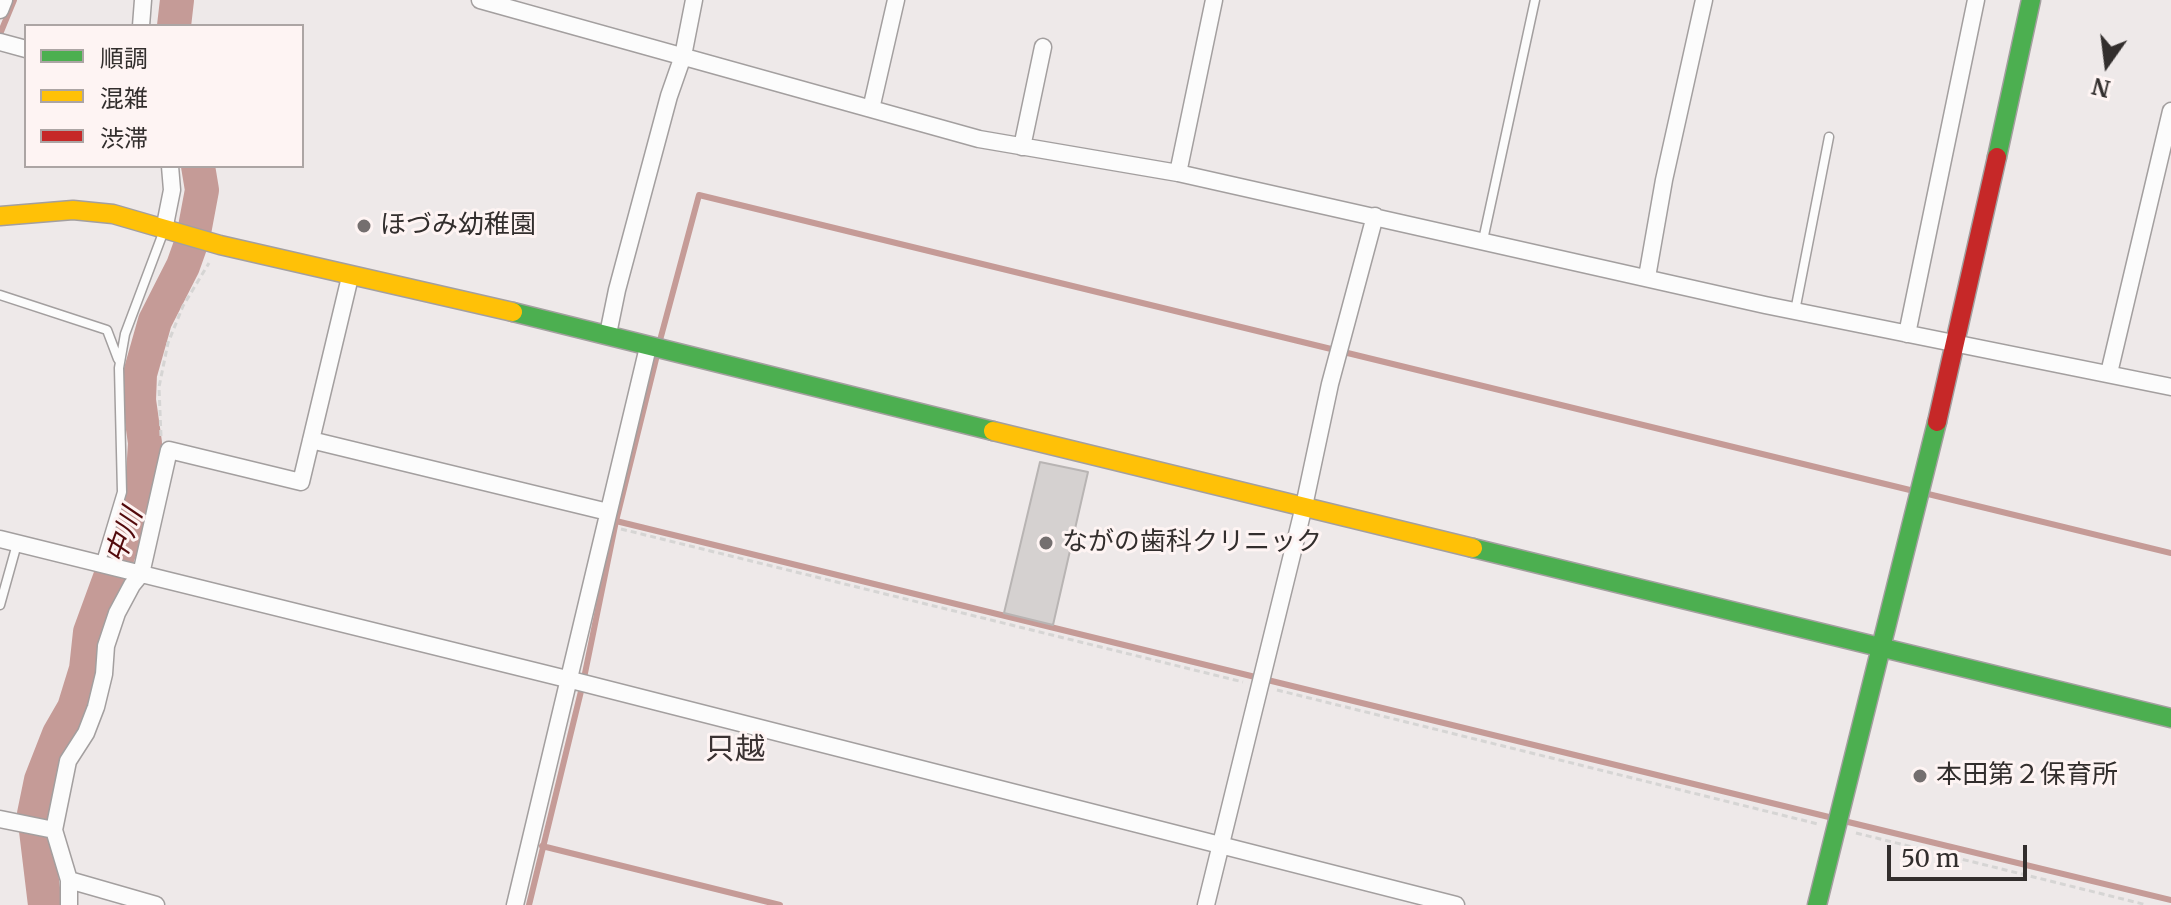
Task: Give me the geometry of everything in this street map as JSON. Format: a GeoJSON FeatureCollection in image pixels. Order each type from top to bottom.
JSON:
{"type":"FeatureCollection","features":[{"type":"Feature","properties":{"kind":"street"},"geometry":{"type":"LineString","coordinates":[[0,10],[4,0]]}},
{"type":"Feature","properties":{"kind":"street"},"geometry":{"type":"LineString","coordinates":[[141,24],[143,0]]}},
{"type":"Feature","properties":{"kind":"street"},"geometry":{"type":"LineString","coordinates":[[480,0],[979,139],[1178,173],[1795,311],[2171,387]]}},
{"type":"Feature","properties":{"kind":"street"},"geometry":{"type":"LineString","coordinates":[[608,334],[669,96],[683,56],[694,0]]}},
{"type":"Feature","properties":{"kind":"street"},"geometry":{"type":"LineString","coordinates":[[871,109],[896,0]]}},
{"type":"Feature","properties":{"kind":"street"},"geometry":{"type":"LineString","coordinates":[[1178,173],[1214,0]]}},
{"type":"Feature","properties":{"kind":"street"},"geometry":{"type":"LineString","coordinates":[[1647,277],[1664,180],[1704,0]]}},
{"type":"Feature","properties":{"kind":"street"},"geometry":{"type":"LineString","coordinates":[[1907,334],[1976,0]]}},
{"type":"Feature","properties":{"kind":"street"},"geometry":{"type":"LineString","coordinates":[[1817,905],[1956,344],[2031,0]]}},
{"type":"Feature","properties":{"kind":"street"},"geometry":{"type":"LineString","coordinates":[[0,42],[24,48]]}},
{"type":"Feature","properties":{"kind":"street"},"geometry":{"type":"LineString","coordinates":[[1022,147],[1043,47]]}},
{"type":"Feature","properties":{"kind":"street"},"geometry":{"type":"LineString","coordinates":[[2109,373],[2171,111]]}},
{"type":"Feature","properties":{"kind":"street"},"geometry":{"type":"LineString","coordinates":[[164,230],[172,190],[170,168]]}},
{"type":"Feature","properties":{"kind":"street"},"geometry":{"type":"LineString","coordinates":[[0,216],[73,210],[113,214],[220,245],[350,277],[608,334],[648,347],[2171,718]]}},
{"type":"Feature","properties":{"kind":"street"},"geometry":{"type":"LineString","coordinates":[[1206,905],[1304,506],[1330,384],[1375,216]]}},
{"type":"Feature","properties":{"kind":"street"},"geometry":{"type":"LineString","coordinates":[[69,905],[69,880],[49,830],[68,761],[86,733],[96,707],[104,674],[106,646],[117,613],[141,574],[169,450],[301,482],[350,277]]}},
{"type":"Feature","properties":{"kind":"street"},"geometry":{"type":"LineString","coordinates":[[515,905],[648,347]]}},
{"type":"Feature","properties":{"kind":"street"},"geometry":{"type":"LineString","coordinates":[[311,440],[607,518]]}},
{"type":"Feature","properties":{"kind":"street"},"geometry":{"type":"LineString","coordinates":[[8,542],[570,680],[1456,905]]}},
{"type":"Feature","properties":{"kind":"street"},"geometry":{"type":"LineString","coordinates":[[0,819],[49,830]]}},
{"type":"Feature","properties":{"kind":"street"},"geometry":{"type":"LineString","coordinates":[[69,880],[156,905]]}},
{"type":"Feature","properties":{"kind":"lane"},"geometry":{"type":"LineString","coordinates":[[1483,240],[1535,0]]}},
{"type":"Feature","properties":{"kind":"lane"},"geometry":{"type":"LineString","coordinates":[[1795,311],[1829,137]]}},
{"type":"Feature","properties":{"kind":"lane"},"geometry":{"type":"LineString","coordinates":[[119,368],[125,334],[164,230]]}},
{"type":"Feature","properties":{"kind":"lane"},"geometry":{"type":"LineString","coordinates":[[0,295],[107,330],[117,350],[122,492],[100,565]]}},
{"type":"Feature","properties":{"kind":"lane"},"geometry":{"type":"LineString","coordinates":[[0,605],[8,542]]}},
{"type":"Feature","properties":{"kind":"path"},"geometry":{"type":"LineString","coordinates":[[168,435],[161,437],[159,387],[168,343],[183,306],[220,245]]}},
{"type":"Feature","properties":{"kind":"path"},"geometry":{"type":"LineString","coordinates":[[607,518],[1253,684]]}},
{"type":"Feature","properties":{"kind":"path"},"geometry":{"type":"LineString","coordinates":[[1268,688],[1823,825]]}},
{"type":"Feature","properties":{"kind":"path"},"geometry":{"type":"LineString","coordinates":[[1854,833],[2147,905]]}},
{"type":"Feature","properties":{"kind":"building","name":"ながの歯科クリニック"},"geometry":{"type":"Polygon","coordinates":[[[1040,462],[1088,472],[1053,625],[1004,613],[1040,462]]]}},
{"type":"Feature","properties":{"kind":"waterway"},"geometry":{"type":"LineString","coordinates":[[0,34],[14,0]]}},
{"type":"Feature","properties":{"kind":"waterway","name":"中川"},"geometry":{"type":"LineString","coordinates":[[174,24],[177,0]]}},
{"type":"Feature","properties":{"kind":"waterway","name":"中川"},"geometry":{"type":"LineString","coordinates":[[45,905],[34,814],[41,780],[59,734],[74,708],[86,669],[90,632],[142,490],[145,443],[139,400],[140,374],[155,321],[183,266],[193,238],[202,190],[198,168]]}},
{"type":"Feature","properties":{"kind":"waterway"},"geometry":{"type":"LineString","coordinates":[[659,344],[699,195],[1914,491]]}},
{"type":"Feature","properties":{"kind":"waterway"},"geometry":{"type":"LineString","coordinates":[[529,905],[657,355]]}},
{"type":"Feature","properties":{"kind":"waterway"},"geometry":{"type":"LineString","coordinates":[[1924,493],[2171,553]]}},
{"type":"Feature","properties":{"kind":"waterway"},"geometry":{"type":"LineString","coordinates":[[616,521],[1833,818]]}},
{"type":"Feature","properties":{"kind":"waterway"},"geometry":{"type":"LineString","coordinates":[[1844,821],[2171,900]]}},
{"type":"Feature","properties":{"kind":"waterway"},"geometry":{"type":"LineString","coordinates":[[542,846],[780,905]]}},
{"type":"Feature","properties":{"kind":"traffic: fast"},"geometry":{"type":"LineString","coordinates":[[1997,157],[2031,0]]}},
{"type":"Feature","properties":{"kind":"traffic: fast"},"geometry":{"type":"LineString","coordinates":[[513,312],[993,431]]}},
{"type":"Feature","properties":{"kind":"traffic: fast"},"geometry":{"type":"LineString","coordinates":[[1817,905],[1937,422]]}},
{"type":"Feature","properties":{"kind":"traffic: fast"},"geometry":{"type":"LineString","coordinates":[[1473,548],[2171,718]]}},
{"type":"Feature","properties":{"kind":"traffic: slow"},"geometry":{"type":"LineString","coordinates":[[0,216],[73,210],[113,214],[220,245],[513,312]]}},
{"type":"Feature","properties":{"kind":"traffic: slow"},"geometry":{"type":"LineString","coordinates":[[993,431],[1473,548]]}},
{"type":"Feature","properties":{"kind":"traffic: jam"},"geometry":{"type":"LineString","coordinates":[[1937,422],[1997,157]]}},
{"type":"Feature","properties":{"kind":"place","name":"ほづみ幼稚園"},"geometry":{"type":"Point","coordinates":[364,226]}},
{"type":"Feature","properties":{"kind":"place","name":"ながの歯科クリニック"},"geometry":{"type":"Point","coordinates":[1046,543]}},
{"type":"Feature","properties":{"kind":"place","name":"本田第２保育所"},"geometry":{"type":"Point","coordinates":[1920,776]}},
{"type":"Feature","properties":{"kind":"district","name":"只越"},"geometry":{"type":"Point","coordinates":[735,751]}}]}
